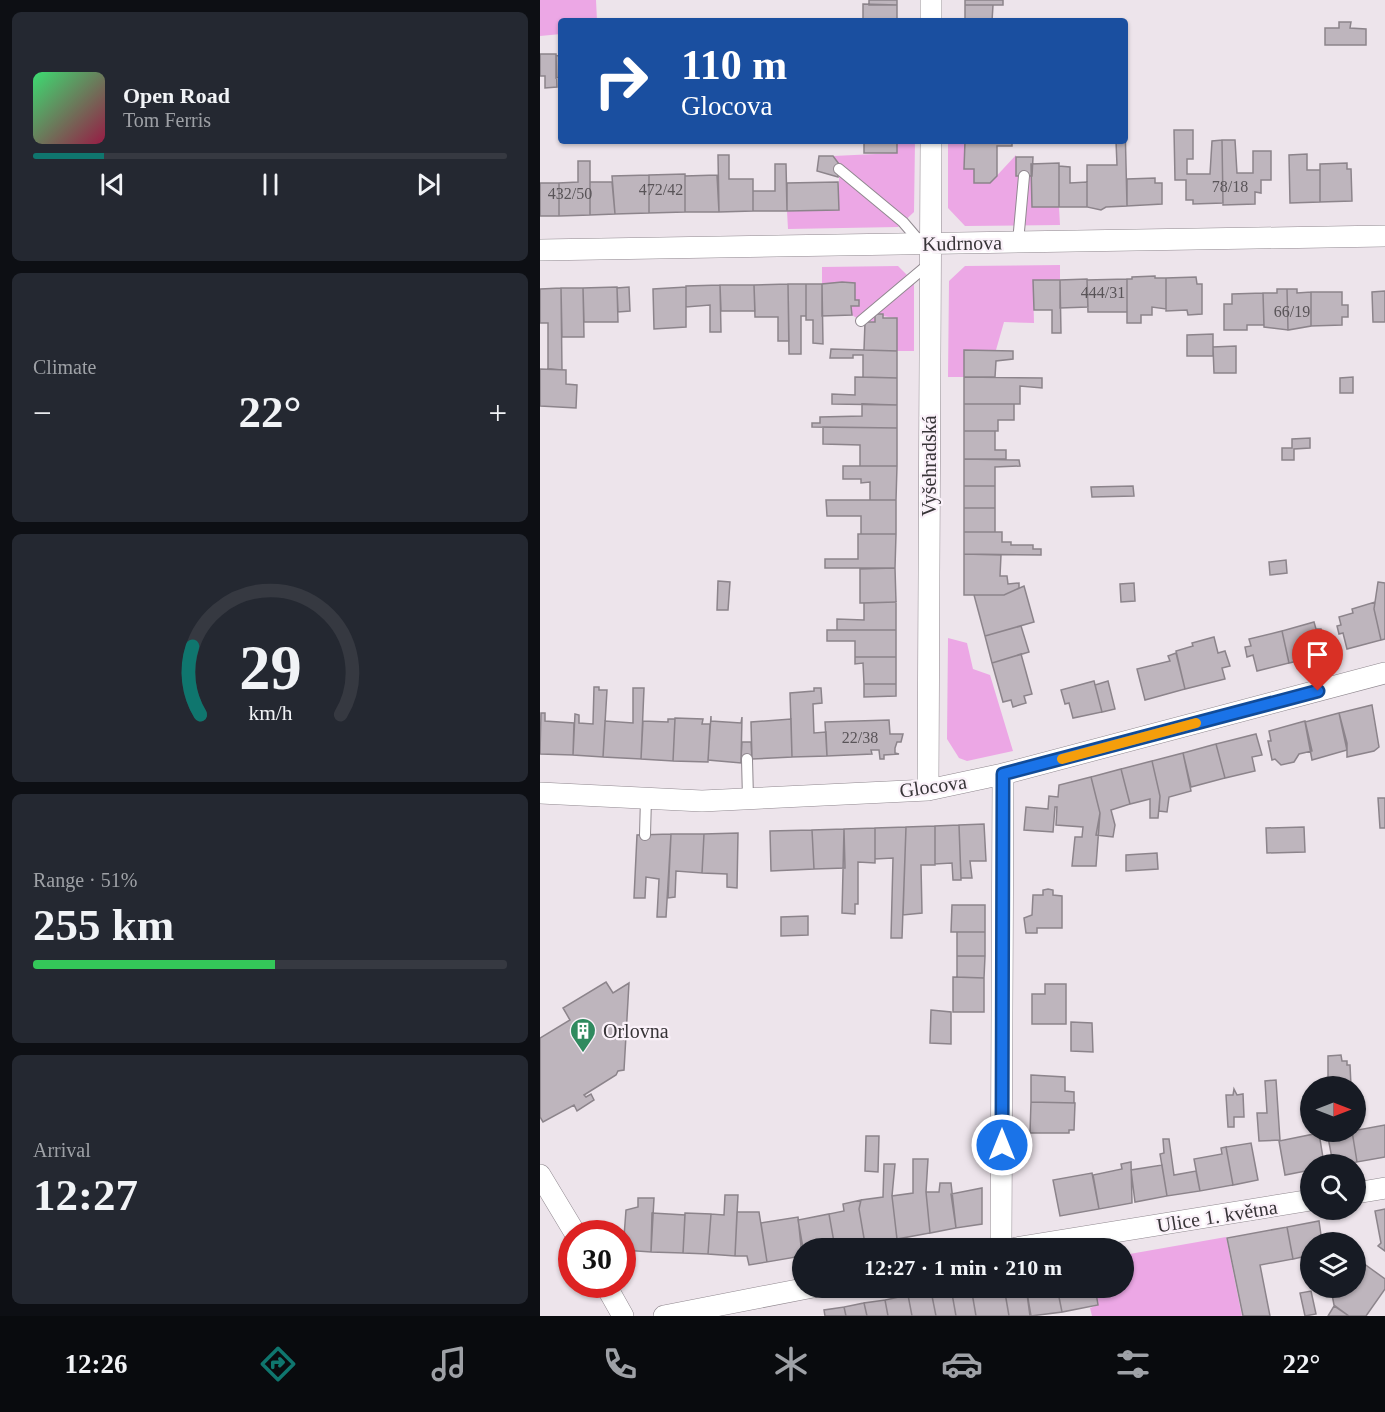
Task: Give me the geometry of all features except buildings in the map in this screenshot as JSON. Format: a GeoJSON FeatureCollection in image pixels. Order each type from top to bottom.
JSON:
{"type":"FeatureCollection","features":[{"type":"Feature","properties":{"kind":"street"},"geometry":{"type":"LineString","coordinates":[[931,0],[931,18]]}},
{"type":"Feature","properties":{"kind":"street","name":"Vyšehradská"},"geometry":{"type":"LineString","coordinates":[[928,790],[927,250],[930,144]]}},
{"type":"Feature","properties":{"kind":"street","name":"Kudrnova"},"geometry":{"type":"LineString","coordinates":[[540,250],[927,250],[1018,242],[1385,236]]}},
{"type":"Feature","properties":{"kind":"street","name":"Glocova"},"geometry":{"type":"LineString","coordinates":[[540,793],[702,801],[928,790],[1003,774],[1385,673]]}},
{"type":"Feature","properties":{"kind":"street"},"geometry":{"type":"LineString","coordinates":[[1001,1238],[1003,774]]}},
{"type":"Feature","properties":{"kind":"street"},"geometry":{"type":"LineString","coordinates":[[540,1175],[567,1220]]}},
{"type":"Feature","properties":{"kind":"street"},"geometry":{"type":"LineString","coordinates":[[1366,1191],[1385,1188]]}},
{"type":"Feature","properties":{"kind":"street","name":"Ulice 1. května"},"geometry":{"type":"LineString","coordinates":[[1077,1238],[1300,1202]]}},
{"type":"Feature","properties":{"kind":"street"},"geometry":{"type":"LineString","coordinates":[[664,1316],[792,1291]]}},
{"type":"Feature","properties":{"kind":"street"},"geometry":{"type":"LineString","coordinates":[[613,1298],[623,1316]]}},
{"type":"Feature","properties":{"kind":"lane"},"geometry":{"type":"LineString","coordinates":[[839,169],[903,222],[927,250],[861,321]]}},
{"type":"Feature","properties":{"kind":"lane"},"geometry":{"type":"LineString","coordinates":[[1018,242],[1024,176]]}},
{"type":"Feature","properties":{"kind":"lane"},"geometry":{"type":"LineString","coordinates":[[747,759],[748,799]]}},
{"type":"Feature","properties":{"kind":"lane"},"geometry":{"type":"LineString","coordinates":[[645,835],[646,798]]}},
{"type":"Feature","properties":{"kind":"shaded area"},"geometry":{"type":"Polygon","coordinates":[[[540,0],[596,0],[597,18],[558,18],[558,34],[540,36],[540,0]]]}},
{"type":"Feature","properties":{"kind":"shaded area"},"geometry":{"type":"Polygon","coordinates":[[[897,144],[915,144],[914,212],[898,227],[788,229],[787,211],[839,210],[839,164],[833,156],[897,153],[897,144]]]}},
{"type":"Feature","properties":{"kind":"shaded area"},"geometry":{"type":"Polygon","coordinates":[[[948,144],[965,144],[964,169],[974,169],[974,183],[990,183],[1016,155],[1016,176],[1032,176],[1032,207],[1059,207],[1060,225],[965,226],[948,208],[948,144]]]}},
{"type":"Feature","properties":{"kind":"shaded area"},"geometry":{"type":"Polygon","coordinates":[[[1060,265],[1060,280],[1033,281],[1034,323],[1004,322],[996,350],[964,350],[964,377],[948,377],[949,281],[965,266],[1060,265]]]}},
{"type":"Feature","properties":{"kind":"shaded area"},"geometry":{"type":"Polygon","coordinates":[[[898,266],[914,282],[914,351],[897,351],[896,318],[875,315],[875,322],[861,321],[852,315],[851,306],[859,306],[859,300],[855,300],[850,283],[822,284],[822,267],[898,266]]]}},
{"type":"Feature","properties":{"kind":"shaded area"},"geometry":{"type":"Polygon","coordinates":[[[948,638],[967,643],[973,669],[990,675],[1013,751],[967,761],[959,758],[947,739],[948,638]]]}},
{"type":"Feature","properties":{"kind":"shaded area"},"geometry":{"type":"Polygon","coordinates":[[[1226,1237],[1242,1316],[1092,1316],[1090,1308],[1098,1305],[1097,1298],[1134,1298],[1134,1253],[1226,1237]]]}},
{"type":"Feature","properties":{"kind":"slow traffic"},"geometry":{"type":"LineString","coordinates":[[1062,759],[1196,723]]}},
{"type":"Feature","properties":{"kind":"place","name":"Orlovna"},"geometry":{"type":"Point","coordinates":[583,1054]}},
{"type":"Feature","properties":{"kind":"route"},"geometry":{"type":"LineString","coordinates":[[1002,1145],[1003,774],[1318,691]]}}]}
